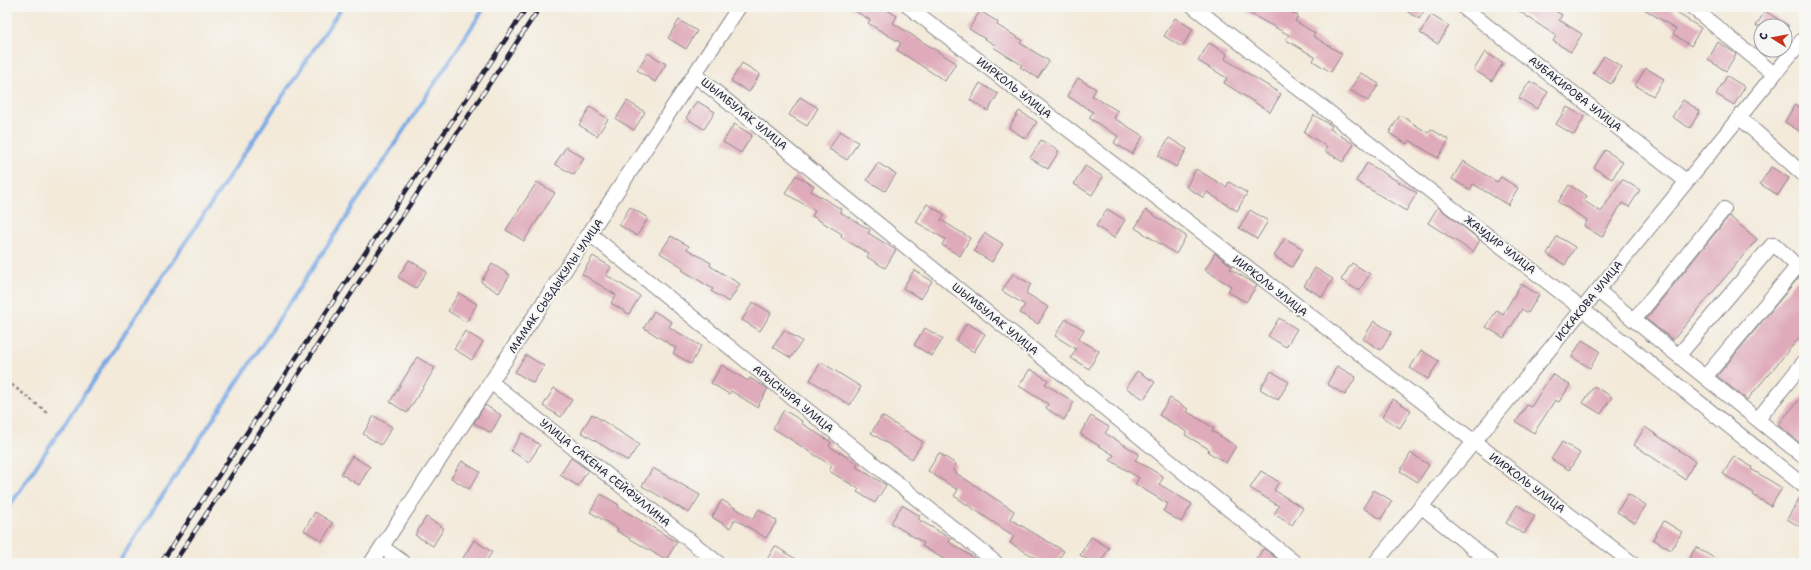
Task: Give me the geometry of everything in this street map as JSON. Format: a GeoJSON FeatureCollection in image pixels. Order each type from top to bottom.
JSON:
{"type":"FeatureCollection","features":[{"type":"Feature","properties":{"kind":"street","name":"МАМАК СЫЗДЫКУЛЫ УЛИЦА"},"geometry":{"type":"LineString","coordinates":[[371,563],[492,383],[739,7]]}},
{"type":"Feature","properties":{"kind":"street","name":"ИИРКОЛЬ УЛИЦА"},"geometry":{"type":"LineString","coordinates":[[909,7],[1632,563]]}},
{"type":"Feature","properties":{"kind":"street","name":"ЖАУДИР УЛИЦА"},"geometry":{"type":"LineString","coordinates":[[1194,7],[1582,309],[1804,486]]}},
{"type":"Feature","properties":{"kind":"street","name":"АУБАКИРОВА УЛИЦА"},"geometry":{"type":"LineString","coordinates":[[1463,7],[1686,182]]}},
{"type":"Feature","properties":{"kind":"street"},"geometry":{"type":"LineString","coordinates":[[1692,7],[1774,74]]}},
{"type":"Feature","properties":{"kind":"street","name":"ИСКАКОВА УЛИЦА"},"geometry":{"type":"LineString","coordinates":[[1375,563],[1804,38]]}},
{"type":"Feature","properties":{"kind":"street","name":"ШЫМБУЛАК УЛИЦА"},"geometry":{"type":"LineString","coordinates":[[695,74],[1295,563]]}},
{"type":"Feature","properties":{"kind":"street"},"geometry":{"type":"LineString","coordinates":[[1739,117],[1804,175]]}},
{"type":"Feature","properties":{"kind":"street"},"geometry":{"type":"LineString","coordinates":[[1634,320],[1724,209]]}},
{"type":"Feature","properties":{"kind":"street","name":"АРЫСНУРА УЛИЦА"},"geometry":{"type":"LineString","coordinates":[[590,234],[996,563]]}},
{"type":"Feature","properties":{"kind":"street"},"geometry":{"type":"LineString","coordinates":[[1680,355],[1772,245],[1775,245],[1796,265],[1796,268],[1706,376]]}},
{"type":"Feature","properties":{"kind":"street"},"geometry":{"type":"LineString","coordinates":[[1598,291],[1680,355],[1804,457]]}},
{"type":"Feature","properties":{"kind":"street"},"geometry":{"type":"LineString","coordinates":[[1758,419],[1804,362]]}},
{"type":"Feature","properties":{"kind":"street","name":"УЛИЦА САКЕНА СЕЙФУЛЛИНА"},"geometry":{"type":"LineString","coordinates":[[492,383],[718,563]]}},
{"type":"Feature","properties":{"kind":"street"},"geometry":{"type":"LineString","coordinates":[[1422,506],[1491,563]]}},
{"type":"Feature","properties":{"kind":"street"},"geometry":{"type":"LineString","coordinates":[[382,546],[404,563]]}},
{"type":"Feature","properties":{"kind":"path"},"geometry":{"type":"LineString","coordinates":[[7,381],[49,414]]}},
{"type":"Feature","properties":{"kind":"building"},"geometry":{"type":"Polygon","coordinates":[[[849,7],[882,7],[897,16],[893,23],[956,63],[945,81],[897,50],[901,43],[868,23],[870,20],[849,7]]]}},
{"type":"Feature","properties":{"kind":"building"},"geometry":{"type":"Polygon","coordinates":[[[1238,7],[1283,7],[1298,16],[1295,21],[1315,33],[1313,36],[1342,54],[1331,72],[1313,61],[1315,57],[1286,40],[1289,35],[1238,7]]]}},
{"type":"Feature","properties":{"kind":"building"},"geometry":{"type":"Polygon","coordinates":[[[1400,7],[1426,7],[1419,19],[1400,7]]]}},
{"type":"Feature","properties":{"kind":"building"},"geometry":{"type":"Polygon","coordinates":[[[1513,7],[1549,7],[1562,15],[1559,20],[1582,34],[1571,52],[1553,41],[1556,36],[1513,7]]]}},
{"type":"Feature","properties":{"kind":"building"},"geometry":{"type":"Polygon","coordinates":[[[1641,7],[1667,7],[1701,28],[1691,46],[1673,34],[1676,29],[1641,7]]]}},
{"type":"Feature","properties":{"kind":"building"},"geometry":{"type":"Polygon","coordinates":[[[980,11],[998,22],[997,25],[1022,40],[1020,43],[1049,61],[1038,78],[1020,67],[1022,65],[993,47],[995,45],[969,29],[980,11]]]}},
{"type":"Feature","properties":{"kind":"building"},"geometry":{"type":"Polygon","coordinates":[[[1765,11],[1776,18],[1761,18],[1765,11]]]}},
{"type":"Feature","properties":{"kind":"building"},"geometry":{"type":"Polygon","coordinates":[[[1431,15],[1449,26],[1438,44],[1420,33],[1431,15]]]}},
{"type":"Feature","properties":{"kind":"building"},"geometry":{"type":"Polygon","coordinates":[[[1175,18],[1193,29],[1182,47],[1164,36],[1175,18]]]}},
{"type":"Feature","properties":{"kind":"building"},"geometry":{"type":"Polygon","coordinates":[[[679,20],[697,31],[686,49],[668,38],[679,20]]]}},
{"type":"Feature","properties":{"kind":"building"},"geometry":{"type":"Polygon","coordinates":[[[1718,42],[1736,54],[1726,71],[1708,60],[1718,42]]]}},
{"type":"Feature","properties":{"kind":"building"},"geometry":{"type":"Polygon","coordinates":[[[1209,43],[1227,54],[1225,59],[1281,94],[1270,112],[1224,83],[1227,78],[1198,61],[1209,43]]]}},
{"type":"Feature","properties":{"kind":"building"},"geometry":{"type":"Polygon","coordinates":[[[1485,52],[1503,63],[1492,81],[1474,70],[1485,52]]]}},
{"type":"Feature","properties":{"kind":"building"},"geometry":{"type":"Polygon","coordinates":[[[648,53],[666,64],[655,82],[637,70],[648,53]]]}},
{"type":"Feature","properties":{"kind":"building"},"geometry":{"type":"Polygon","coordinates":[[[1604,56],[1622,67],[1611,84],[1593,73],[1604,56]]]}},
{"type":"Feature","properties":{"kind":"building"},"geometry":{"type":"Polygon","coordinates":[[[742,63],[760,74],[749,92],[731,81],[742,63]]]}},
{"type":"Feature","properties":{"kind":"building"},"geometry":{"type":"Polygon","coordinates":[[[1646,68],[1664,79],[1653,96],[1635,85],[1646,68]]]}},
{"type":"Feature","properties":{"kind":"building"},"geometry":{"type":"Polygon","coordinates":[[[1361,73],[1379,84],[1368,101],[1350,90],[1361,73]]]}},
{"type":"Feature","properties":{"kind":"building"},"geometry":{"type":"Polygon","coordinates":[[[1727,76],[1745,87],[1734,105],[1716,94],[1727,76]]]}},
{"type":"Feature","properties":{"kind":"building"},"geometry":{"type":"Polygon","coordinates":[[[1078,78],[1096,89],[1092,96],[1118,111],[1114,118],[1143,136],[1132,154],[1114,143],[1118,136],[1089,118],[1093,112],[1067,96],[1078,78]]]}},
{"type":"Feature","properties":{"kind":"building"},"geometry":{"type":"Polygon","coordinates":[[[1530,81],[1548,92],[1537,109],[1519,98],[1530,81]]]}},
{"type":"Feature","properties":{"kind":"building"},"geometry":{"type":"Polygon","coordinates":[[[980,83],[998,94],[988,111],[970,100],[980,83]]]}},
{"type":"Feature","properties":{"kind":"building"},"geometry":{"type":"Polygon","coordinates":[[[800,97],[818,108],[807,126],[789,115],[800,97]]]}},
{"type":"Feature","properties":{"kind":"building"},"geometry":{"type":"Polygon","coordinates":[[[1683,100],[1700,111],[1690,128],[1672,117],[1683,100]]]}},
{"type":"Feature","properties":{"kind":"building"},"geometry":{"type":"Polygon","coordinates":[[[627,101],[645,112],[634,130],[616,119],[627,101]]]}},
{"type":"Feature","properties":{"kind":"building"},"geometry":{"type":"Polygon","coordinates":[[[697,101],[715,112],[704,129],[686,118],[697,101]]]}},
{"type":"Feature","properties":{"kind":"building"},"geometry":{"type":"Polygon","coordinates":[[[1795,104],[1804,110],[1804,134],[1785,122],[1795,104]]]}},
{"type":"Feature","properties":{"kind":"building"},"geometry":{"type":"Polygon","coordinates":[[[590,107],[608,119],[597,136],[579,125],[590,107]]]}},
{"type":"Feature","properties":{"kind":"building"},"geometry":{"type":"Polygon","coordinates":[[[1567,107],[1584,117],[1574,135],[1556,124],[1567,107]]]}},
{"type":"Feature","properties":{"kind":"building"},"geometry":{"type":"Polygon","coordinates":[[[1019,111],[1037,122],[1026,139],[1009,128],[1019,111]]]}},
{"type":"Feature","properties":{"kind":"building"},"geometry":{"type":"Polygon","coordinates":[[[1314,115],[1332,126],[1330,129],[1354,144],[1343,162],[1325,151],[1327,147],[1304,132],[1314,115]]]}},
{"type":"Feature","properties":{"kind":"building"},"geometry":{"type":"Polygon","coordinates":[[[1400,115],[1428,133],[1431,129],[1449,140],[1438,158],[1409,140],[1407,144],[1389,133],[1400,115]]]}},
{"type":"Feature","properties":{"kind":"building"},"geometry":{"type":"Polygon","coordinates":[[[734,124],[752,135],[741,153],[723,142],[734,124]]]}},
{"type":"Feature","properties":{"kind":"building"},"geometry":{"type":"Polygon","coordinates":[[[840,131],[858,142],[847,160],[829,149],[840,131]]]}},
{"type":"Feature","properties":{"kind":"building"},"geometry":{"type":"Polygon","coordinates":[[[1169,138],[1187,149],[1176,167],[1158,156],[1169,138]]]}},
{"type":"Feature","properties":{"kind":"building"},"geometry":{"type":"Polygon","coordinates":[[[1041,140],[1059,151],[1048,169],[1030,158],[1041,140]]]}},
{"type":"Feature","properties":{"kind":"building"},"geometry":{"type":"Polygon","coordinates":[[[566,147],[584,158],[574,175],[555,164],[566,147]]]}},
{"type":"Feature","properties":{"kind":"building"},"geometry":{"type":"Polygon","coordinates":[[[1605,150],[1623,162],[1612,179],[1594,168],[1605,150]]]}},
{"type":"Feature","properties":{"kind":"building"},"geometry":{"type":"Polygon","coordinates":[[[1463,161],[1497,182],[1501,177],[1518,188],[1508,205],[1473,184],[1470,190],[1452,179],[1463,161]]]}},
{"type":"Feature","properties":{"kind":"building"},"geometry":{"type":"Polygon","coordinates":[[[878,163],[896,174],[885,191],[867,180],[878,163]]]}},
{"type":"Feature","properties":{"kind":"building"},"geometry":{"type":"Polygon","coordinates":[[[1367,163],[1417,193],[1406,211],[1356,181],[1367,163]]]}},
{"type":"Feature","properties":{"kind":"building"},"geometry":{"type":"Polygon","coordinates":[[[1085,166],[1103,177],[1092,195],[1074,184],[1085,166]]]}},
{"type":"Feature","properties":{"kind":"building"},"geometry":{"type":"Polygon","coordinates":[[[1771,167],[1789,178],[1778,195],[1760,184],[1771,167]]]}},
{"type":"Feature","properties":{"kind":"building"},"geometry":{"type":"Polygon","coordinates":[[[1196,169],[1226,187],[1229,182],[1247,193],[1237,211],[1207,192],[1204,198],[1186,187],[1196,169]]]}},
{"type":"Feature","properties":{"kind":"building"},"geometry":{"type":"Polygon","coordinates":[[[796,175],[814,186],[811,191],[841,209],[840,212],[870,230],[868,233],[896,250],[885,268],[867,257],[869,254],[841,237],[842,234],[812,216],[815,211],[785,193],[796,175]]]}},
{"type":"Feature","properties":{"kind":"building"},"geometry":{"type":"Polygon","coordinates":[[[1622,179],[1640,190],[1629,207],[1622,203],[1602,237],[1584,226],[1587,220],[1558,202],[1569,185],[1587,196],[1584,201],[1601,212],[1622,179]]]}},
{"type":"Feature","properties":{"kind":"building"},"geometry":{"type":"Polygon","coordinates":[[[537,182],[555,193],[524,241],[506,230],[537,182]]]}},
{"type":"Feature","properties":{"kind":"building"},"geometry":{"type":"Polygon","coordinates":[[[927,204],[945,215],[941,220],[970,238],[960,256],[942,245],[945,239],[916,222],[927,204]]]}},
{"type":"Feature","properties":{"kind":"building"},"geometry":{"type":"Polygon","coordinates":[[[630,207],[648,218],[637,236],[619,225],[630,207]]]}},
{"type":"Feature","properties":{"kind":"building"},"geometry":{"type":"Polygon","coordinates":[[[1438,207],[1480,240],[1473,252],[1428,223],[1438,207]]]}},
{"type":"Feature","properties":{"kind":"building"},"geometry":{"type":"Polygon","coordinates":[[[1107,209],[1125,220],[1114,238],[1096,226],[1107,209]]]}},
{"type":"Feature","properties":{"kind":"building"},"geometry":{"type":"Polygon","coordinates":[[[1146,210],[1186,236],[1176,254],[1135,228],[1146,210]]]}},
{"type":"Feature","properties":{"kind":"building"},"geometry":{"type":"Polygon","coordinates":[[[1250,210],[1268,221],[1257,239],[1239,228],[1250,210]]]}},
{"type":"Feature","properties":{"kind":"building"},"geometry":{"type":"Polygon","coordinates":[[[1729,216],[1757,239],[1673,340],[1646,319],[1729,216]]]}},
{"type":"Feature","properties":{"kind":"building"},"geometry":{"type":"Polygon","coordinates":[[[985,233],[1003,244],[992,262],[974,251],[985,233]]]}},
{"type":"Feature","properties":{"kind":"building"},"geometry":{"type":"Polygon","coordinates":[[[671,236],[689,246],[687,249],[711,263],[710,266],[740,284],[729,302],[711,291],[713,289],[682,270],[684,268],[660,253],[671,236]]]}},
{"type":"Feature","properties":{"kind":"building"},"geometry":{"type":"Polygon","coordinates":[[[1557,236],[1575,247],[1565,265],[1547,254],[1557,236]]]}},
{"type":"Feature","properties":{"kind":"building"},"geometry":{"type":"Polygon","coordinates":[[[1285,238],[1303,249],[1292,267],[1274,256],[1285,238]]]}},
{"type":"Feature","properties":{"kind":"building"},"geometry":{"type":"Polygon","coordinates":[[[1215,253],[1232,266],[1230,269],[1257,285],[1246,302],[1228,292],[1231,286],[1205,270],[1215,253]]]}},
{"type":"Feature","properties":{"kind":"building"},"geometry":{"type":"Polygon","coordinates":[[[593,256],[611,267],[606,275],[640,296],[629,314],[611,303],[616,295],[582,274],[593,256]]]}},
{"type":"Feature","properties":{"kind":"building"},"geometry":{"type":"Polygon","coordinates":[[[409,260],[427,271],[416,288],[398,277],[409,260]]]}},
{"type":"Feature","properties":{"kind":"building"},"geometry":{"type":"Polygon","coordinates":[[[1352,263],[1370,274],[1359,291],[1341,280],[1352,263]]]}},
{"type":"Feature","properties":{"kind":"building"},"geometry":{"type":"Polygon","coordinates":[[[492,264],[510,275],[499,293],[481,282],[492,264]]]}},
{"type":"Feature","properties":{"kind":"building"},"geometry":{"type":"Polygon","coordinates":[[[1315,268],[1333,279],[1322,297],[1304,286],[1315,268]]]}},
{"type":"Feature","properties":{"kind":"building"},"geometry":{"type":"Polygon","coordinates":[[[914,270],[932,281],[921,299],[903,288],[914,270]]]}},
{"type":"Feature","properties":{"kind":"building"},"geometry":{"type":"Polygon","coordinates":[[[1804,271],[1804,332],[1747,400],[1717,376],[1804,271]]]}},
{"type":"Feature","properties":{"kind":"building"},"geometry":{"type":"Polygon","coordinates":[[[1013,274],[1031,284],[1026,293],[1048,307],[1038,324],[1020,313],[1025,305],[1002,291],[1013,274]]]}},
{"type":"Feature","properties":{"kind":"building"},"geometry":{"type":"Polygon","coordinates":[[[1521,284],[1539,295],[1528,313],[1522,309],[1504,338],[1486,327],[1497,310],[1503,314],[1521,284]]]}},
{"type":"Feature","properties":{"kind":"building"},"geometry":{"type":"Polygon","coordinates":[[[459,293],[477,304],[466,322],[448,311],[459,293]]]}},
{"type":"Feature","properties":{"kind":"building"},"geometry":{"type":"Polygon","coordinates":[[[753,302],[771,313],[760,331],[742,320],[753,302]]]}},
{"type":"Feature","properties":{"kind":"building"},"geometry":{"type":"Polygon","coordinates":[[[654,311],[672,322],[669,327],[701,346],[691,364],[673,353],[676,348],[644,328],[654,311]]]}},
{"type":"Feature","properties":{"kind":"building"},"geometry":{"type":"Polygon","coordinates":[[[1279,318],[1297,329],[1286,347],[1268,336],[1279,318]]]}},
{"type":"Feature","properties":{"kind":"building"},"geometry":{"type":"Polygon","coordinates":[[[1066,319],[1084,330],[1078,339],[1099,351],[1089,369],[1071,358],[1076,349],[1055,336],[1066,319]]]}},
{"type":"Feature","properties":{"kind":"building"},"geometry":{"type":"Polygon","coordinates":[[[1374,321],[1392,332],[1381,350],[1363,339],[1374,321]]]}},
{"type":"Feature","properties":{"kind":"building"},"geometry":{"type":"Polygon","coordinates":[[[967,323],[985,334],[974,352],[956,341],[967,323]]]}},
{"type":"Feature","properties":{"kind":"building"},"geometry":{"type":"Polygon","coordinates":[[[925,328],[943,339],[932,356],[914,345],[925,328]]]}},
{"type":"Feature","properties":{"kind":"building"},"geometry":{"type":"Polygon","coordinates":[[[784,330],[802,341],[791,358],[773,347],[784,330]]]}},
{"type":"Feature","properties":{"kind":"building"},"geometry":{"type":"Polygon","coordinates":[[[465,331],[483,342],[472,360],[454,349],[465,331]]]}},
{"type":"Feature","properties":{"kind":"building"},"geometry":{"type":"Polygon","coordinates":[[[1582,340],[1600,351],[1590,368],[1572,357],[1582,340]]]}},
{"type":"Feature","properties":{"kind":"building"},"geometry":{"type":"Polygon","coordinates":[[[1421,350],[1439,361],[1428,379],[1410,368],[1421,350]]]}},
{"type":"Feature","properties":{"kind":"building"},"geometry":{"type":"Polygon","coordinates":[[[526,355],[544,366],[533,383],[515,372],[526,355]]]}},
{"type":"Feature","properties":{"kind":"building"},"geometry":{"type":"Polygon","coordinates":[[[417,357],[435,368],[407,413],[390,402],[417,357]]]}},
{"type":"Feature","properties":{"kind":"building"},"geometry":{"type":"Polygon","coordinates":[[[821,362],[861,387],[850,405],[810,380],[821,362]]]}},
{"type":"Feature","properties":{"kind":"building"},"geometry":{"type":"Polygon","coordinates":[[[722,365],[748,381],[750,378],[768,389],[757,407],[731,391],[729,394],[711,383],[722,365]]]}},
{"type":"Feature","properties":{"kind":"building"},"geometry":{"type":"Polygon","coordinates":[[[1337,366],[1356,377],[1345,395],[1327,384],[1337,366]]]}},
{"type":"Feature","properties":{"kind":"building"},"geometry":{"type":"Polygon","coordinates":[[[1030,369],[1048,380],[1045,384],[1074,402],[1064,420],[1046,408],[1048,404],[1019,386],[1030,369]]]}},
{"type":"Feature","properties":{"kind":"building"},"geometry":{"type":"Polygon","coordinates":[[[1137,371],[1155,382],[1144,399],[1126,388],[1137,371]]]}},
{"type":"Feature","properties":{"kind":"building"},"geometry":{"type":"Polygon","coordinates":[[[1271,371],[1289,382],[1278,400],[1260,389],[1271,371]]]}},
{"type":"Feature","properties":{"kind":"building"},"geometry":{"type":"Polygon","coordinates":[[[1552,374],[1570,385],[1559,402],[1555,400],[1534,433],[1516,422],[1527,405],[1531,407],[1552,374]]]}},
{"type":"Feature","properties":{"kind":"building"},"geometry":{"type":"Polygon","coordinates":[[[1594,386],[1612,397],[1601,414],[1583,403],[1594,386]]]}},
{"type":"Feature","properties":{"kind":"building"},"geometry":{"type":"Polygon","coordinates":[[[554,388],[572,400],[561,417],[543,406],[554,388]]]}},
{"type":"Feature","properties":{"kind":"building"},"geometry":{"type":"Polygon","coordinates":[[[1804,394],[1804,446],[1778,425],[1804,394]]]}},
{"type":"Feature","properties":{"kind":"building"},"geometry":{"type":"Polygon","coordinates":[[[1170,398],[1188,409],[1186,411],[1214,428],[1212,431],[1236,446],[1226,463],[1208,452],[1209,449],[1185,435],[1187,432],[1159,415],[1170,398]]]}},
{"type":"Feature","properties":{"kind":"building"},"geometry":{"type":"Polygon","coordinates":[[[1393,399],[1411,410],[1400,428],[1382,417],[1393,399]]]}},
{"type":"Feature","properties":{"kind":"building"},"geometry":{"type":"Polygon","coordinates":[[[485,405],[501,415],[491,433],[474,423],[485,405]]]}},
{"type":"Feature","properties":{"kind":"building"},"geometry":{"type":"Polygon","coordinates":[[[784,410],[831,442],[829,446],[858,464],[856,467],[886,485],[875,503],[857,492],[859,489],[829,471],[832,466],[773,428],[784,410]]]}},
{"type":"Feature","properties":{"kind":"building"},"geometry":{"type":"Polygon","coordinates":[[[592,414],[639,444],[628,461],[581,432],[592,414]]]}},
{"type":"Feature","properties":{"kind":"building"},"geometry":{"type":"Polygon","coordinates":[[[374,416],[392,427],[381,445],[363,434],[374,416]]]}},
{"type":"Feature","properties":{"kind":"building"},"geometry":{"type":"Polygon","coordinates":[[[882,416],[923,442],[912,459],[871,433],[882,416]]]}},
{"type":"Feature","properties":{"kind":"building"},"geometry":{"type":"Polygon","coordinates":[[[1091,416],[1109,427],[1105,433],[1139,454],[1135,460],[1164,477],[1159,484],[1192,504],[1181,522],[1163,511],[1168,504],[1135,484],[1139,478],[1110,460],[1114,455],[1080,434],[1091,416]]]}},
{"type":"Feature","properties":{"kind":"building"},"geometry":{"type":"Polygon","coordinates":[[[1645,427],[1695,461],[1685,479],[1634,445],[1645,427]]]}},
{"type":"Feature","properties":{"kind":"building"},"geometry":{"type":"Polygon","coordinates":[[[522,433],[540,445],[529,462],[511,451],[522,433]]]}},
{"type":"Feature","properties":{"kind":"building"},"geometry":{"type":"Polygon","coordinates":[[[1562,442],[1580,453],[1569,470],[1551,459],[1562,442]]]}},
{"type":"Feature","properties":{"kind":"building"},"geometry":{"type":"Polygon","coordinates":[[[939,453],[956,464],[953,471],[1014,511],[1010,519],[1064,551],[1056,563],[1045,563],[1010,543],[1014,536],[954,496],[958,490],[928,471],[939,453]]]}},
{"type":"Feature","properties":{"kind":"building"},"geometry":{"type":"Polygon","coordinates":[[[1411,453],[1429,465],[1418,482],[1400,471],[1411,453]]]}},
{"type":"Feature","properties":{"kind":"building"},"geometry":{"type":"Polygon","coordinates":[[[352,456],[370,467],[359,485],[341,474],[352,456]]]}},
{"type":"Feature","properties":{"kind":"building"},"geometry":{"type":"Polygon","coordinates":[[[1734,456],[1752,467],[1751,469],[1782,488],[1771,506],[1753,495],[1754,493],[1723,474],[1734,456]]]}},
{"type":"Feature","properties":{"kind":"building"},"geometry":{"type":"Polygon","coordinates":[[[571,458],[588,470],[578,486],[560,475],[571,458]]]}},
{"type":"Feature","properties":{"kind":"building"},"geometry":{"type":"Polygon","coordinates":[[[462,461],[480,472],[469,489],[451,478],[462,461]]]}},
{"type":"Feature","properties":{"kind":"building"},"geometry":{"type":"Polygon","coordinates":[[[653,468],[700,495],[689,513],[642,486],[653,468]]]}},
{"type":"Feature","properties":{"kind":"building"},"geometry":{"type":"Polygon","coordinates":[[[1261,471],[1279,482],[1274,490],[1303,508],[1292,525],[1274,514],[1279,506],[1250,488],[1261,471]]]}},
{"type":"Feature","properties":{"kind":"building"},"geometry":{"type":"Polygon","coordinates":[[[1374,490],[1392,501],[1381,519],[1363,508],[1374,490]]]}},
{"type":"Feature","properties":{"kind":"building"},"geometry":{"type":"Polygon","coordinates":[[[601,494],[619,505],[618,507],[677,542],[666,560],[617,531],[618,529],[590,512],[601,494]]]}},
{"type":"Feature","properties":{"kind":"building"},"geometry":{"type":"Polygon","coordinates":[[[1628,494],[1646,505],[1635,523],[1617,512],[1628,494]]]}},
{"type":"Feature","properties":{"kind":"building"},"geometry":{"type":"Polygon","coordinates":[[[1802,494],[1804,494],[1804,529],[1787,519],[1802,494]]]}},
{"type":"Feature","properties":{"kind":"building"},"geometry":{"type":"Polygon","coordinates":[[[722,500],[753,519],[759,509],[777,521],[766,538],[735,519],[730,528],[712,517],[722,500]]]}},
{"type":"Feature","properties":{"kind":"building"},"geometry":{"type":"Polygon","coordinates":[[[902,505],[920,516],[918,519],[951,539],[949,542],[982,563],[950,563],[922,546],[924,543],[891,523],[902,505]]]}},
{"type":"Feature","properties":{"kind":"building"},"geometry":{"type":"Polygon","coordinates":[[[1517,505],[1535,516],[1524,534],[1506,523],[1517,505]]]}},
{"type":"Feature","properties":{"kind":"building"},"geometry":{"type":"Polygon","coordinates":[[[315,512],[333,523],[322,541],[304,530],[315,512]]]}},
{"type":"Feature","properties":{"kind":"building"},"geometry":{"type":"Polygon","coordinates":[[[426,517],[444,528],[433,546],[415,535],[426,517]]]}},
{"type":"Feature","properties":{"kind":"building"},"geometry":{"type":"Polygon","coordinates":[[[1664,521],[1682,532],[1671,550],[1653,539],[1664,521]]]}},
{"type":"Feature","properties":{"kind":"building"},"geometry":{"type":"Polygon","coordinates":[[[1091,537],[1109,548],[1100,563],[1093,563],[1080,555],[1091,537]]]}},
{"type":"Feature","properties":{"kind":"building"},"geometry":{"type":"Polygon","coordinates":[[[474,540],[492,552],[485,563],[471,563],[463,558],[474,540]]]}},
{"type":"Feature","properties":{"kind":"building"},"geometry":{"type":"Polygon","coordinates":[[[775,546],[802,563],[765,563],[775,546]]]}},
{"type":"Feature","properties":{"kind":"building"},"geometry":{"type":"Polygon","coordinates":[[[1696,547],[1722,563],[1686,563],[1696,547]]]}},
{"type":"Feature","properties":{"kind":"building"},"geometry":{"type":"Polygon","coordinates":[[[1263,549],[1266,550],[1282,563],[1254,563],[1263,549]]]}},
{"type":"Feature","properties":{"kind":"waterway"},"geometry":{"type":"LineString","coordinates":[[7,510],[342,7]]}},
{"type":"Feature","properties":{"kind":"waterway"},"geometry":{"type":"LineString","coordinates":[[118,563],[485,7]]}},
{"type":"Feature","properties":{"kind":"railway"},"geometry":{"type":"LineString","coordinates":[[161,563],[527,7]]}},
{"type":"Feature","properties":{"kind":"railway"},"geometry":{"type":"LineString","coordinates":[[174,563],[540,7]]}}]}
